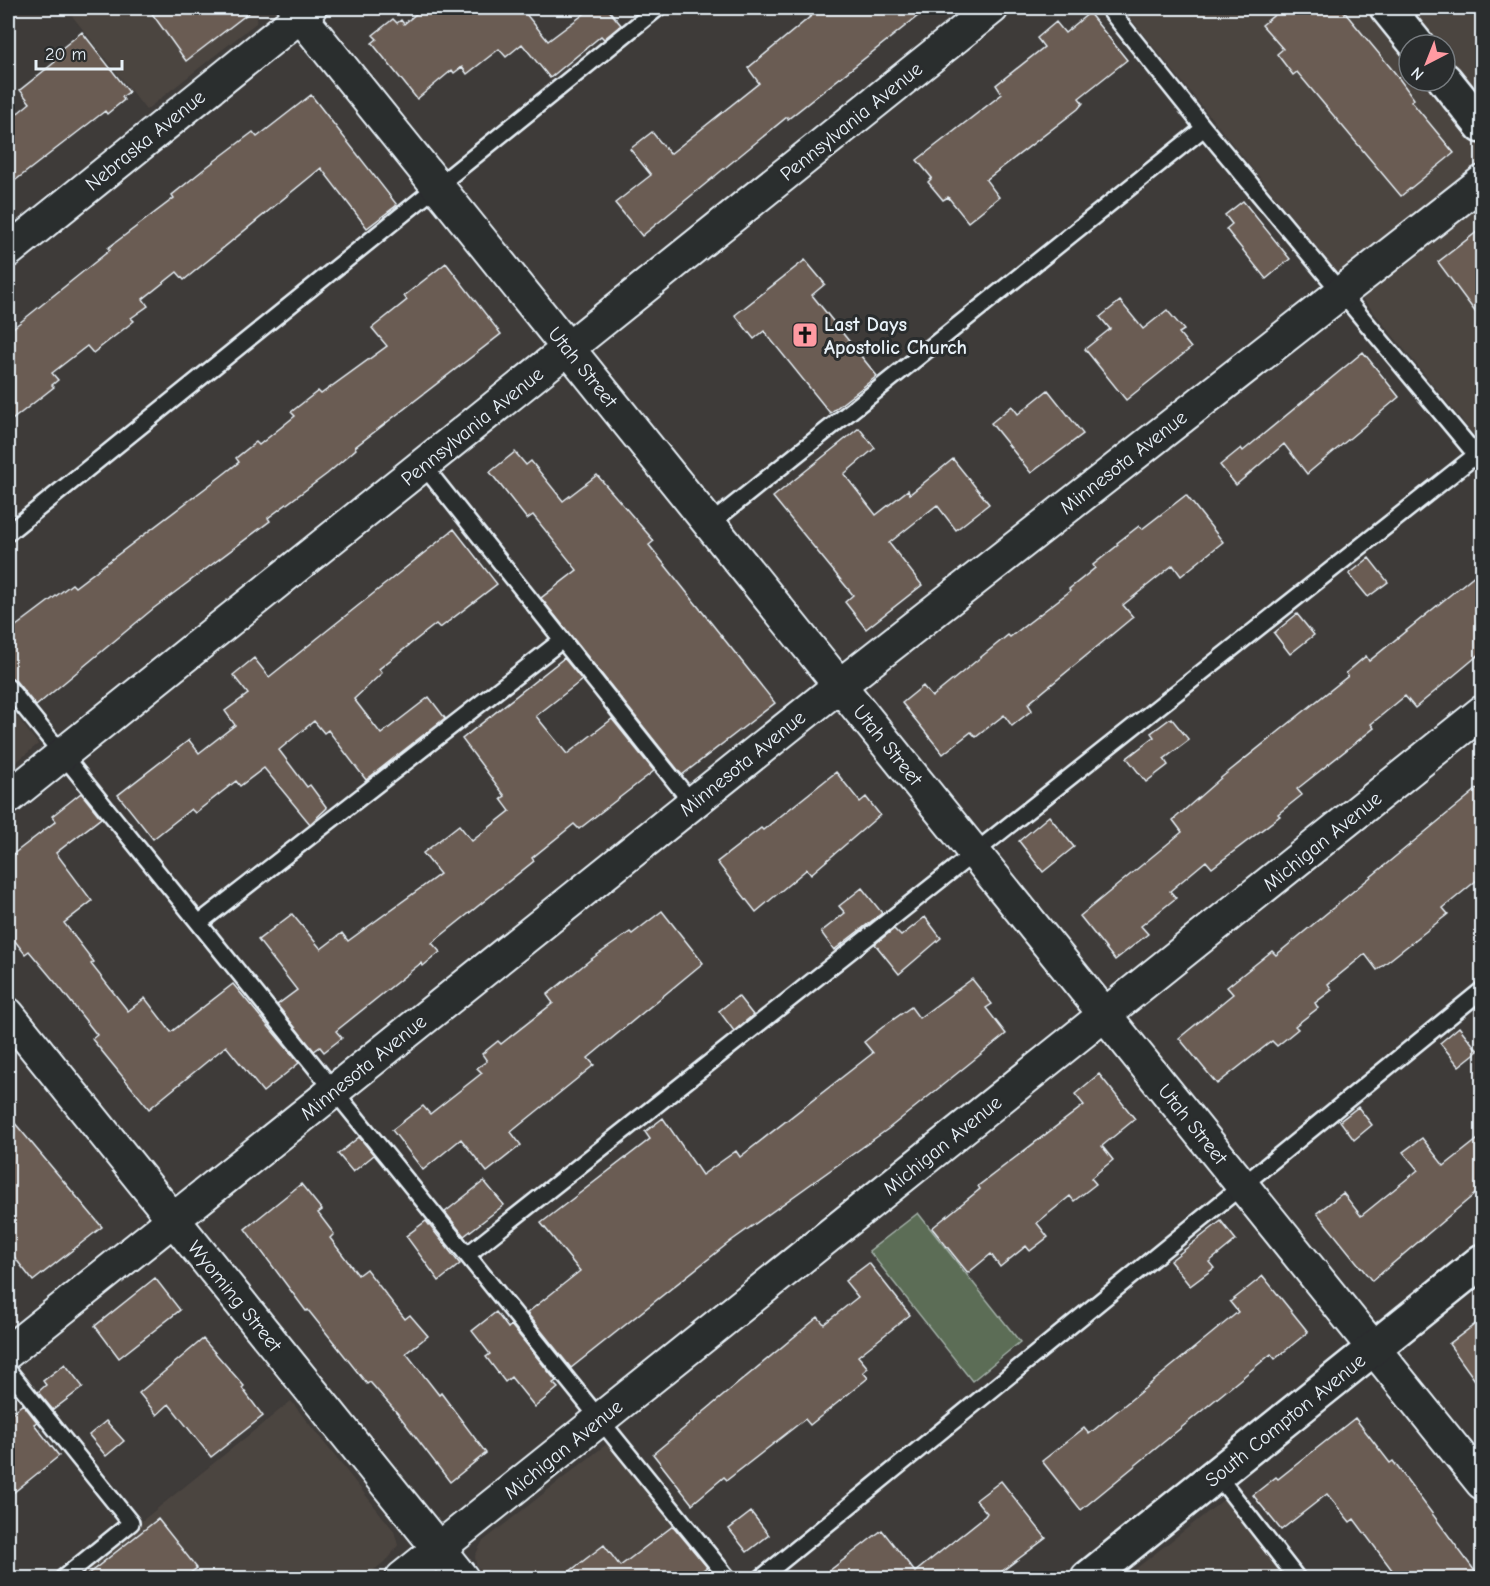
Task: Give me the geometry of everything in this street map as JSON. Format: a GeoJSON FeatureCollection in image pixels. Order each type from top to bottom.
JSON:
{"type":"FeatureCollection","features":[{"type":"Feature","properties":{"kind":"street","name":"Pennsylvania Avenue"},"geometry":{"type":"LineString","coordinates":[[8,798],[992,8]]}},
{"type":"Feature","properties":{"kind":"street"},"geometry":{"type":"LineString","coordinates":[[1387,8],[1407,33]]}},
{"type":"Feature","properties":{"kind":"street","name":"Utah Street"},"geometry":{"type":"LineString","coordinates":[[302,10],[437,185],[1482,1483]]}},
{"type":"Feature","properties":{"kind":"street","name":"Nebraska Avenue"},"geometry":{"type":"LineString","coordinates":[[8,251],[302,10]]}},
{"type":"Feature","properties":{"kind":"street"},"geometry":{"type":"LineString","coordinates":[[1455,93],[1482,126]]}},
{"type":"Feature","properties":{"kind":"street","name":"Minnesota Avenue"},"geometry":{"type":"LineString","coordinates":[[8,1352],[840,685],[1482,182]]}},
{"type":"Feature","properties":{"kind":"street","name":"Michigan Avenue"},"geometry":{"type":"LineString","coordinates":[[402,1578],[1482,712]]}},
{"type":"Feature","properties":{"kind":"street","name":"Wyoming Street"},"geometry":{"type":"LineString","coordinates":[[8,1014],[462,1578]]}},
{"type":"Feature","properties":{"kind":"street","name":"South Compton Avenue"},"geometry":{"type":"LineString","coordinates":[[1088,1578],[1482,1261]]}},
{"type":"Feature","properties":{"kind":"lane"},"geometry":{"type":"LineString","coordinates":[[8,533],[658,8]]}},
{"type":"Feature","properties":{"kind":"lane"},"geometry":{"type":"LineString","coordinates":[[467,1255],[974,853],[1479,459],[1204,128],[1108,8]]}},
{"type":"Feature","properties":{"kind":"lane"},"geometry":{"type":"LineString","coordinates":[[710,524],[1204,128]]}},
{"type":"Feature","properties":{"kind":"lane"},"geometry":{"type":"LineString","coordinates":[[423,465],[692,803]]}},
{"type":"Feature","properties":{"kind":"lane"},"geometry":{"type":"LineString","coordinates":[[198,923],[562,640]]}},
{"type":"Feature","properties":{"kind":"lane"},"geometry":{"type":"LineString","coordinates":[[8,687],[728,1578]]}},
{"type":"Feature","properties":{"kind":"lane"},"geometry":{"type":"LineString","coordinates":[[761,1578],[1482,990]]}},
{"type":"Feature","properties":{"kind":"lane"},"geometry":{"type":"LineString","coordinates":[[8,1370],[131,1523],[63,1578]]}},
{"type":"Feature","properties":{"kind":"lane"},"geometry":{"type":"LineString","coordinates":[[1217,1475],[1297,1578]]}},
{"type":"Feature","properties":{"kind":"shaded area"},"geometry":{"type":"Polygon","coordinates":[[[66,8],[255,8],[258,13],[256,23],[146,110],[66,8]]]}},
{"type":"Feature","properties":{"kind":"shaded area"},"geometry":{"type":"Polygon","coordinates":[[[1122,8],[1482,8],[1482,445],[1367,304],[1334,269],[1122,8]]]}},
{"type":"Feature","properties":{"kind":"shaded area"},"geometry":{"type":"Polygon","coordinates":[[[8,705],[38,744],[8,769],[8,705]]]}},
{"type":"Feature","properties":{"kind":"shaded area"},"geometry":{"type":"Polygon","coordinates":[[[291,1401],[394,1531],[398,1545],[389,1558],[364,1578],[71,1578],[291,1401]]]}},
{"type":"Feature","properties":{"kind":"shaded area"},"geometry":{"type":"Polygon","coordinates":[[[608,1443],[716,1578],[487,1578],[476,1565],[475,1556],[482,1542],[608,1443]]]}},
{"type":"Feature","properties":{"kind":"shaded area"},"geometry":{"type":"Polygon","coordinates":[[[1227,1497],[1290,1578],[1124,1578],[1227,1497]]]}},
{"type":"Feature","properties":{"kind":"green space"},"geometry":{"type":"Polygon","coordinates":[[[918,1213],[1020,1342],[972,1381],[869,1251],[918,1213]]]}},
{"type":"Feature","properties":{"kind":"building"},"geometry":{"type":"Polygon","coordinates":[[[148,8],[255,8],[186,61],[148,8]]]}},
{"type":"Feature","properties":{"kind":"building"},"geometry":{"type":"Polygon","coordinates":[[[423,8],[521,8],[548,41],[592,8],[607,8],[621,25],[604,39],[601,36],[550,78],[522,44],[506,57],[499,49],[467,74],[462,67],[454,73],[452,70],[417,99],[372,43],[377,39],[373,35],[393,19],[397,23],[401,20],[404,24],[423,8]]]}},
{"type":"Feature","properties":{"kind":"building"},"geometry":{"type":"Polygon","coordinates":[[[821,8],[928,8],[788,119],[787,117],[642,236],[615,203],[651,175],[630,149],[652,132],[670,154],[759,83],[748,68],[821,8]]]}},
{"type":"Feature","properties":{"kind":"building"},"geometry":{"type":"Polygon","coordinates":[[[1283,8],[1341,8],[1397,76],[1397,93],[1410,93],[1414,99],[1411,101],[1454,153],[1401,196],[1297,72],[1293,75],[1277,54],[1283,49],[1262,25],[1283,8]]]}},
{"type":"Feature","properties":{"kind":"building"},"geometry":{"type":"Polygon","coordinates":[[[1089,13],[1127,60],[1079,98],[1083,103],[1078,109],[986,180],[999,197],[968,222],[948,197],[943,200],[928,182],[932,178],[917,160],[1002,94],[996,85],[1044,47],[1037,38],[1056,22],[1065,33],[1089,13]]]}},
{"type":"Feature","properties":{"kind":"building"},"geometry":{"type":"Polygon","coordinates":[[[82,32],[129,92],[122,97],[124,100],[107,114],[105,111],[8,186],[8,121],[30,103],[20,90],[55,62],[51,57],[82,32]]]}},
{"type":"Feature","properties":{"kind":"building"},"geometry":{"type":"Polygon","coordinates":[[[311,95],[397,205],[367,228],[321,168],[184,280],[177,272],[143,299],[148,306],[131,318],[134,321],[93,353],[87,346],[52,373],[58,380],[52,385],[54,387],[8,423],[8,332],[110,250],[108,248],[174,198],[172,195],[208,166],[253,132],[257,137],[311,95]]]}},
{"type":"Feature","properties":{"kind":"building"},"geometry":{"type":"Polygon","coordinates":[[[1243,201],[1290,259],[1266,279],[1226,229],[1232,224],[1225,215],[1243,201]]]}},
{"type":"Feature","properties":{"kind":"building"},"geometry":{"type":"Polygon","coordinates":[[[1482,228],[1482,321],[1438,262],[1482,228]]]}},
{"type":"Feature","properties":{"kind":"building","name":"Last Days Apostolic Church"},"geometry":{"type":"Polygon","coordinates":[[[805,260],[825,284],[812,295],[877,376],[830,413],[764,331],[754,339],[735,315],[805,260]]]}},
{"type":"Feature","properties":{"kind":"building"},"geometry":{"type":"Polygon","coordinates":[[[446,263],[501,334],[355,447],[356,449],[327,474],[268,518],[270,521],[154,608],[36,706],[16,681],[8,677],[8,632],[72,584],[75,587],[220,477],[239,462],[236,458],[256,442],[259,445],[295,416],[291,412],[318,391],[321,394],[387,346],[372,328],[407,300],[404,296],[446,263]]]}},
{"type":"Feature","properties":{"kind":"building"},"geometry":{"type":"Polygon","coordinates":[[[1120,301],[1143,329],[1167,310],[1184,330],[1179,333],[1191,348],[1126,400],[1085,349],[1110,329],[1100,317],[1120,301]]]}},
{"type":"Feature","properties":{"kind":"building"},"geometry":{"type":"Polygon","coordinates":[[[1363,352],[1399,397],[1307,474],[1284,444],[1236,485],[1220,465],[1241,448],[1243,451],[1363,352]]]}},
{"type":"Feature","properties":{"kind":"building"},"geometry":{"type":"Polygon","coordinates":[[[1048,390],[1083,434],[1031,473],[991,423],[1012,406],[1018,414],[1048,390]]]}},
{"type":"Feature","properties":{"kind":"building"},"geometry":{"type":"Polygon","coordinates":[[[859,428],[875,448],[844,474],[876,515],[908,490],[910,494],[953,459],[989,504],[956,530],[937,505],[889,543],[922,585],[866,629],[845,602],[853,595],[773,497],[859,428]]]}},
{"type":"Feature","properties":{"kind":"building"},"geometry":{"type":"Polygon","coordinates":[[[515,452],[526,465],[531,461],[563,501],[597,475],[654,541],[649,545],[775,703],[682,775],[541,598],[577,570],[533,515],[527,519],[490,472],[515,452]]]}},
{"type":"Feature","properties":{"kind":"building"},"geometry":{"type":"Polygon","coordinates":[[[1186,495],[1223,542],[1181,576],[1173,565],[1123,605],[1133,617],[1028,704],[1032,710],[1012,726],[1004,715],[976,737],[971,732],[943,754],[902,703],[923,686],[932,697],[1008,635],[1010,637],[1070,591],[1069,589],[1095,568],[1093,565],[1118,545],[1117,543],[1139,526],[1142,529],[1186,495]]]}},
{"type":"Feature","properties":{"kind":"building"},"geometry":{"type":"Polygon","coordinates":[[[454,529],[497,584],[440,628],[436,624],[379,669],[382,673],[354,699],[381,734],[429,697],[445,718],[366,780],[328,730],[324,733],[314,721],[279,750],[307,787],[310,785],[327,808],[310,824],[264,768],[240,786],[236,781],[195,813],[191,809],[153,839],[118,795],[189,740],[199,753],[235,725],[225,711],[248,694],[233,675],[254,658],[269,677],[454,529]]]}},
{"type":"Feature","properties":{"kind":"building"},"geometry":{"type":"Polygon","coordinates":[[[1369,558],[1388,582],[1368,597],[1349,574],[1369,558]]]}},
{"type":"Feature","properties":{"kind":"building"},"geometry":{"type":"Polygon","coordinates":[[[1482,569],[1482,652],[1415,708],[1405,696],[1371,724],[1374,728],[1297,789],[1302,795],[1278,814],[1280,816],[1212,868],[1206,861],[1170,891],[1176,898],[1141,926],[1148,934],[1115,960],[1080,916],[1182,832],[1173,820],[1222,777],[1348,676],[1346,673],[1366,656],[1369,661],[1482,569]]]}},
{"type":"Feature","properties":{"kind":"building"},"geometry":{"type":"Polygon","coordinates":[[[1297,614],[1314,635],[1290,654],[1274,633],[1297,614]]]}},
{"type":"Feature","properties":{"kind":"building"},"geometry":{"type":"Polygon","coordinates":[[[564,658],[582,680],[536,716],[567,754],[612,719],[654,771],[579,829],[574,824],[532,858],[534,861],[432,943],[440,952],[423,966],[421,963],[336,1031],[342,1038],[324,1052],[320,1047],[314,1051],[277,1005],[297,990],[258,940],[292,914],[321,949],[342,933],[348,941],[440,874],[423,853],[459,825],[472,841],[510,811],[501,799],[505,796],[462,739],[564,658]]]}},
{"type":"Feature","properties":{"kind":"building"},"geometry":{"type":"Polygon","coordinates":[[[1171,718],[1189,740],[1164,759],[1168,765],[1146,782],[1127,758],[1154,737],[1151,733],[1171,718]]]}},
{"type":"Feature","properties":{"kind":"building"},"geometry":{"type":"Polygon","coordinates":[[[836,772],[860,802],[866,797],[880,815],[811,874],[807,869],[756,912],[717,862],[761,828],[763,830],[836,772]]]}},
{"type":"Feature","properties":{"kind":"building"},"geometry":{"type":"Polygon","coordinates":[[[1482,785],[1482,876],[1443,908],[1448,914],[1377,970],[1365,954],[1328,984],[1332,990],[1315,1003],[1318,1008],[1295,1026],[1298,1029],[1277,1046],[1272,1041],[1217,1084],[1179,1038],[1233,994],[1227,987],[1272,951],[1276,955],[1482,785]]]}},
{"type":"Feature","properties":{"kind":"building"},"geometry":{"type":"Polygon","coordinates":[[[81,793],[101,818],[56,853],[92,901],[64,923],[94,962],[91,964],[128,1011],[145,998],[171,1032],[233,984],[299,1063],[263,1092],[226,1046],[149,1109],[92,1039],[97,1035],[60,988],[29,951],[25,954],[8,932],[8,858],[56,821],[52,816],[81,793]]]}},
{"type":"Feature","properties":{"kind":"building"},"geometry":{"type":"Polygon","coordinates":[[[1049,816],[1074,847],[1043,872],[1019,841],[1049,816]]]}},
{"type":"Feature","properties":{"kind":"building"},"geometry":{"type":"Polygon","coordinates":[[[862,888],[882,913],[834,950],[821,932],[845,913],[839,906],[862,888]]]}},
{"type":"Feature","properties":{"kind":"building"},"geometry":{"type":"Polygon","coordinates":[[[662,911],[703,963],[588,1058],[594,1065],[511,1132],[521,1145],[487,1172],[461,1139],[423,1170],[392,1130],[423,1106],[430,1114],[482,1073],[477,1068],[487,1061],[482,1054],[498,1041],[501,1044],[553,1003],[547,995],[590,960],[630,932],[632,934],[662,911]]]}},
{"type":"Feature","properties":{"kind":"building"},"geometry":{"type":"Polygon","coordinates":[[[925,917],[941,938],[899,974],[875,944],[894,929],[901,936],[925,917]]]}},
{"type":"Feature","properties":{"kind":"building"},"geometry":{"type":"Polygon","coordinates":[[[972,979],[992,1004],[986,1008],[1006,1034],[888,1129],[731,1241],[571,1368],[527,1313],[580,1271],[541,1223],[650,1139],[645,1132],[663,1118],[702,1175],[736,1151],[740,1157],[873,1053],[864,1042],[884,1026],[911,1007],[919,1018],[972,979]]]}},
{"type":"Feature","properties":{"kind":"building"},"geometry":{"type":"Polygon","coordinates":[[[738,996],[753,1015],[734,1031],[719,1011],[738,996]]]}},
{"type":"Feature","properties":{"kind":"building"},"geometry":{"type":"Polygon","coordinates":[[[1459,1027],[1478,1051],[1459,1066],[1440,1043],[1459,1027]]]}},
{"type":"Feature","properties":{"kind":"building"},"geometry":{"type":"Polygon","coordinates":[[[1099,1074],[1135,1119],[1102,1146],[1113,1160],[1091,1178],[1096,1184],[1074,1201],[1070,1196],[1037,1223],[1048,1237],[1030,1251],[1026,1246],[1000,1267],[991,1254],[968,1273],[932,1228],[980,1189],[978,1186],[1084,1105],[1075,1094],[1099,1074]]]}},
{"type":"Feature","properties":{"kind":"building"},"geometry":{"type":"Polygon","coordinates":[[[1358,1107],[1372,1125],[1354,1140],[1340,1121],[1358,1107]]]}},
{"type":"Feature","properties":{"kind":"building"},"geometry":{"type":"Polygon","coordinates":[[[8,1115],[102,1227],[33,1281],[8,1249],[8,1115]]]}},
{"type":"Feature","properties":{"kind":"building"},"geometry":{"type":"Polygon","coordinates":[[[1482,1136],[1482,1188],[1372,1281],[1317,1213],[1343,1193],[1361,1216],[1418,1170],[1403,1152],[1422,1138],[1444,1166],[1482,1136]]]}},
{"type":"Feature","properties":{"kind":"building"},"geometry":{"type":"Polygon","coordinates":[[[359,1137],[374,1155],[353,1172],[338,1154],[359,1137]]]}},
{"type":"Feature","properties":{"kind":"building"},"geometry":{"type":"Polygon","coordinates":[[[484,1181],[504,1205],[464,1236],[445,1212],[484,1181]]]}},
{"type":"Feature","properties":{"kind":"building"},"geometry":{"type":"Polygon","coordinates":[[[301,1184],[322,1210],[318,1213],[334,1234],[330,1238],[358,1275],[366,1269],[405,1319],[410,1315],[428,1336],[406,1353],[439,1395],[441,1393],[486,1453],[450,1482],[398,1414],[370,1382],[367,1384],[308,1310],[306,1311],[245,1229],[301,1184]]]}},
{"type":"Feature","properties":{"kind":"building"},"geometry":{"type":"Polygon","coordinates":[[[426,1221],[460,1264],[439,1281],[406,1236],[426,1221]]]}},
{"type":"Feature","properties":{"kind":"building"},"geometry":{"type":"Polygon","coordinates":[[[1221,1221],[1236,1240],[1209,1262],[1214,1268],[1190,1286],[1170,1261],[1221,1221]]]}},
{"type":"Feature","properties":{"kind":"building"},"geometry":{"type":"Polygon","coordinates":[[[869,1263],[910,1315],[858,1356],[868,1368],[863,1372],[868,1378],[810,1425],[805,1419],[727,1480],[724,1477],[692,1504],[653,1454],[818,1317],[824,1324],[858,1297],[845,1281],[869,1263]]]}},
{"type":"Feature","properties":{"kind":"building"},"geometry":{"type":"Polygon","coordinates":[[[1263,1276],[1308,1332],[1275,1359],[1271,1354],[1081,1510],[1042,1461],[1084,1428],[1089,1434],[1238,1312],[1230,1302],[1263,1276]]]}},
{"type":"Feature","properties":{"kind":"building"},"geometry":{"type":"Polygon","coordinates":[[[155,1278],[180,1310],[119,1358],[95,1326],[155,1278]]]}},
{"type":"Feature","properties":{"kind":"building"},"geometry":{"type":"Polygon","coordinates":[[[496,1312],[508,1328],[511,1325],[556,1381],[553,1383],[558,1388],[535,1407],[511,1377],[505,1382],[486,1357],[490,1354],[472,1331],[496,1312]]]}},
{"type":"Feature","properties":{"kind":"building"},"geometry":{"type":"Polygon","coordinates":[[[1482,1319],[1482,1390],[1449,1344],[1482,1319]]]}},
{"type":"Feature","properties":{"kind":"building"},"geometry":{"type":"Polygon","coordinates":[[[203,1339],[244,1386],[242,1388],[263,1416],[211,1457],[169,1404],[157,1415],[139,1393],[203,1339]]]}},
{"type":"Feature","properties":{"kind":"building"},"geometry":{"type":"Polygon","coordinates":[[[65,1364],[83,1387],[53,1410],[38,1392],[46,1385],[43,1381],[65,1364]]]}},
{"type":"Feature","properties":{"kind":"building"},"geometry":{"type":"Polygon","coordinates":[[[23,1404],[37,1422],[34,1424],[59,1456],[8,1497],[8,1416],[23,1404]]]}},
{"type":"Feature","properties":{"kind":"building"},"geometry":{"type":"Polygon","coordinates":[[[1355,1418],[1390,1463],[1393,1461],[1480,1578],[1398,1578],[1354,1519],[1350,1522],[1327,1494],[1281,1530],[1253,1495],[1276,1477],[1278,1479],[1355,1418]]]}},
{"type":"Feature","properties":{"kind":"building"},"geometry":{"type":"Polygon","coordinates":[[[106,1421],[124,1441],[106,1456],[89,1435],[106,1421]]]}},
{"type":"Feature","properties":{"kind":"building"},"geometry":{"type":"Polygon","coordinates":[[[1001,1481],[1046,1538],[993,1578],[820,1578],[882,1530],[915,1572],[985,1516],[987,1513],[976,1500],[1001,1481]]]}},
{"type":"Feature","properties":{"kind":"building"},"geometry":{"type":"Polygon","coordinates":[[[751,1512],[769,1535],[747,1552],[729,1529],[751,1512]]]}},
{"type":"Feature","properties":{"kind":"building"},"geometry":{"type":"Polygon","coordinates":[[[158,1519],[197,1568],[183,1578],[83,1578],[158,1519]]]}},
{"type":"Feature","properties":{"kind":"building"},"geometry":{"type":"Polygon","coordinates":[[[673,1526],[707,1567],[692,1578],[561,1578],[604,1545],[620,1566],[673,1526]]]}},
{"type":"Feature","properties":{"kind":"place","name":"Last Days Apostolic Church"},"geometry":{"type":"Point","coordinates":[805,335]}}]}
